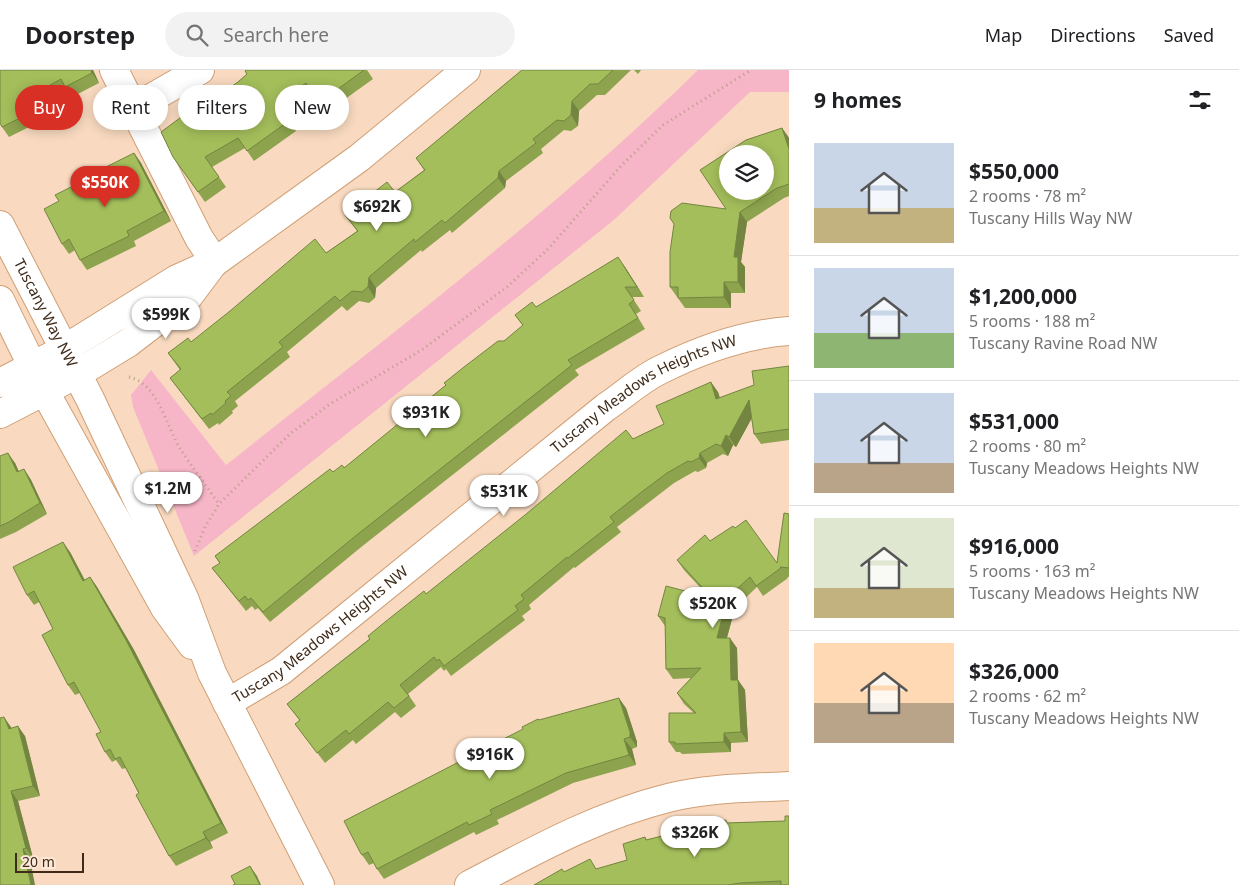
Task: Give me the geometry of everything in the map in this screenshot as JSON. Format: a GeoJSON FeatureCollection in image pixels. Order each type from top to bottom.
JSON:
{"type":"FeatureCollection","features":[{"type":"Feature","properties":{"kind":"street"},"geometry":{"type":"LineString","coordinates":[[114,70],[122,85]]}},
{"type":"Feature","properties":{"kind":"street"},"geometry":{"type":"LineString","coordinates":[[168,88],[200,70]]}},
{"type":"Feature","properties":{"kind":"street"},"geometry":{"type":"LineString","coordinates":[[0,383],[63,350],[177,279],[215,262],[359,158],[466,70]]}},
{"type":"Feature","properties":{"kind":"street"},"geometry":{"type":"LineString","coordinates":[[145,130],[199,238],[215,262]]}},
{"type":"Feature","properties":{"kind":"street","name":"Tuscany Way NW"},"geometry":{"type":"LineString","coordinates":[[0,225],[77,374],[184,598],[212,673]]}},
{"type":"Feature","properties":{"kind":"street"},"geometry":{"type":"LineString","coordinates":[[0,414],[45,392],[128,343],[188,297],[215,262]]}},
{"type":"Feature","properties":{"kind":"street"},"geometry":{"type":"LineString","coordinates":[[0,300],[45,392],[165,608],[212,673],[320,885]]}},
{"type":"Feature","properties":{"kind":"street","name":"Tuscany Meadows Heights NW"},"geometry":{"type":"LineString","coordinates":[[227,703],[281,671],[606,407],[659,371],[724,344],[762,333],[789,330]]}},
{"type":"Feature","properties":{"kind":"street"},"geometry":{"type":"LineString","coordinates":[[469,885],[580,827],[628,809],[670,797],[715,790],[789,786]]}},
{"type":"Feature","properties":{"kind":"path"},"geometry":{"type":"LineString","coordinates":[[195,551],[205,527],[219,504],[291,433],[330,404],[420,352],[507,287],[547,250],[621,166],[663,125],[751,70]]}},
{"type":"Feature","properties":{"kind":"path"},"geometry":{"type":"LineString","coordinates":[[129,378],[139,380],[151,394],[180,449],[219,504]]}},
{"type":"Feature","properties":{"kind":"shaded area"},"geometry":{"type":"Polygon","coordinates":[[[698,70],[789,70],[789,92],[750,92],[615,219],[194,556],[133,407],[131,395],[151,370],[226,465],[527,225],[642,123],[698,70]]]}},
{"type":"Feature","properties":{"kind":"building"},"geometry":{"type":"Polygon","coordinates":[[[0,70],[91,70],[92,73],[69,85],[64,85],[61,79],[50,85],[15,85],[15,120],[2,127],[0,123],[0,70]]]}},
{"type":"Feature","properties":{"kind":"building"},"geometry":{"type":"Polygon","coordinates":[[[364,70],[343,85],[307,85],[306,83],[303,85],[275,85],[276,130],[247,151],[238,138],[205,157],[219,177],[198,192],[173,157],[161,132],[168,130],[168,127],[178,119],[178,130],[265,130],[265,85],[234,85],[247,74],[245,71],[364,70]]]}},
{"type":"Feature","properties":{"kind":"building"},"geometry":{"type":"Polygon","coordinates":[[[522,70],[613,70],[598,84],[590,84],[572,101],[571,115],[564,121],[557,120],[533,139],[536,143],[499,171],[498,178],[445,223],[442,220],[415,242],[414,239],[369,277],[368,287],[362,292],[352,291],[340,301],[335,296],[279,342],[283,347],[227,392],[231,396],[225,401],[226,403],[212,415],[211,413],[202,419],[170,378],[181,369],[168,353],[188,338],[191,342],[315,239],[326,253],[358,231],[345,215],[387,182],[395,192],[425,170],[416,158],[522,70]]]}},
{"type":"Feature","properties":{"kind":"building"},"geometry":{"type":"Polygon","coordinates":[[[782,128],[789,149],[789,184],[774,190],[774,145],[738,145],[746,140],[782,128]]]}},
{"type":"Feature","properties":{"kind":"building"},"geometry":{"type":"Polygon","coordinates":[[[134,153],[164,211],[127,231],[129,236],[80,260],[69,239],[62,244],[44,209],[59,201],[55,195],[71,187],[73,191],[109,172],[106,167],[134,153]]]}},
{"type":"Feature","properties":{"kind":"building"},"geometry":{"type":"Polygon","coordinates":[[[719,158],[719,198],[700,170],[719,158]]]}},
{"type":"Feature","properties":{"kind":"building"},"geometry":{"type":"Polygon","coordinates":[[[720,200],[758,200],[740,212],[734,257],[738,257],[738,282],[724,282],[724,297],[678,298],[678,287],[670,287],[670,252],[674,224],[670,218],[671,211],[682,203],[726,209],[720,200]]]}},
{"type":"Feature","properties":{"kind":"building"},"geometry":{"type":"Polygon","coordinates":[[[618,257],[637,287],[625,287],[634,300],[629,304],[638,318],[568,360],[572,365],[353,538],[263,612],[251,598],[248,600],[245,596],[239,601],[212,568],[220,563],[215,556],[330,469],[333,472],[342,465],[344,468],[446,385],[444,383],[464,367],[498,341],[504,341],[523,325],[515,315],[532,302],[536,307],[618,257]]]}},
{"type":"Feature","properties":{"kind":"building"},"geometry":{"type":"Polygon","coordinates":[[[789,366],[789,429],[754,434],[749,400],[729,437],[726,435],[721,446],[716,444],[700,453],[699,458],[691,462],[688,461],[667,473],[643,491],[610,517],[614,522],[521,595],[524,599],[515,606],[518,610],[444,666],[439,659],[437,661],[434,657],[400,685],[409,696],[394,708],[388,702],[349,734],[346,730],[317,753],[295,724],[300,720],[287,704],[370,639],[368,636],[385,622],[424,591],[426,594],[525,515],[626,430],[633,439],[664,424],[656,406],[711,382],[716,399],[754,385],[752,371],[789,366]]]}},
{"type":"Feature","properties":{"kind":"building"},"geometry":{"type":"Polygon","coordinates":[[[8,453],[17,472],[24,469],[40,503],[0,526],[0,456],[8,453]]]}},
{"type":"Feature","properties":{"kind":"building"},"geometry":{"type":"Polygon","coordinates":[[[784,513],[789,514],[789,568],[780,567],[756,586],[750,577],[727,598],[717,638],[730,638],[731,680],[738,680],[741,732],[724,733],[724,742],[675,744],[675,742],[669,742],[669,713],[696,713],[677,693],[701,668],[666,669],[665,618],[658,616],[666,586],[712,598],[677,560],[705,535],[710,541],[746,520],[777,563],[784,513]]]}},
{"type":"Feature","properties":{"kind":"building"},"geometry":{"type":"Polygon","coordinates":[[[63,542],[83,581],[90,577],[126,640],[221,823],[203,832],[206,838],[169,856],[136,795],[139,793],[120,757],[115,759],[110,749],[105,752],[96,734],[101,732],[74,682],[68,685],[42,635],[53,629],[34,591],[27,595],[13,567],[63,542]]]}},
{"type":"Feature","properties":{"kind":"building"},"geometry":{"type":"Polygon","coordinates":[[[619,698],[630,732],[630,737],[624,739],[629,755],[566,773],[490,810],[492,814],[469,825],[467,822],[377,869],[368,852],[362,855],[360,852],[344,821],[523,729],[522,727],[538,719],[619,698]]]}},
{"type":"Feature","properties":{"kind":"building"},"geometry":{"type":"Polygon","coordinates":[[[4,717],[9,729],[18,726],[33,786],[11,791],[26,848],[23,849],[31,885],[0,885],[0,718],[4,717]]]}},
{"type":"Feature","properties":{"kind":"building"},"geometry":{"type":"Polygon","coordinates":[[[785,816],[789,816],[789,885],[781,885],[781,881],[728,885],[534,885],[562,869],[564,872],[590,859],[596,869],[627,860],[623,844],[645,837],[646,840],[702,826],[701,824],[726,820],[726,823],[785,821],[785,816]]]}},
{"type":"Feature","properties":{"kind":"building"},"geometry":{"type":"Polygon","coordinates":[[[250,866],[260,885],[233,885],[235,884],[231,876],[250,866]]]}}]}
